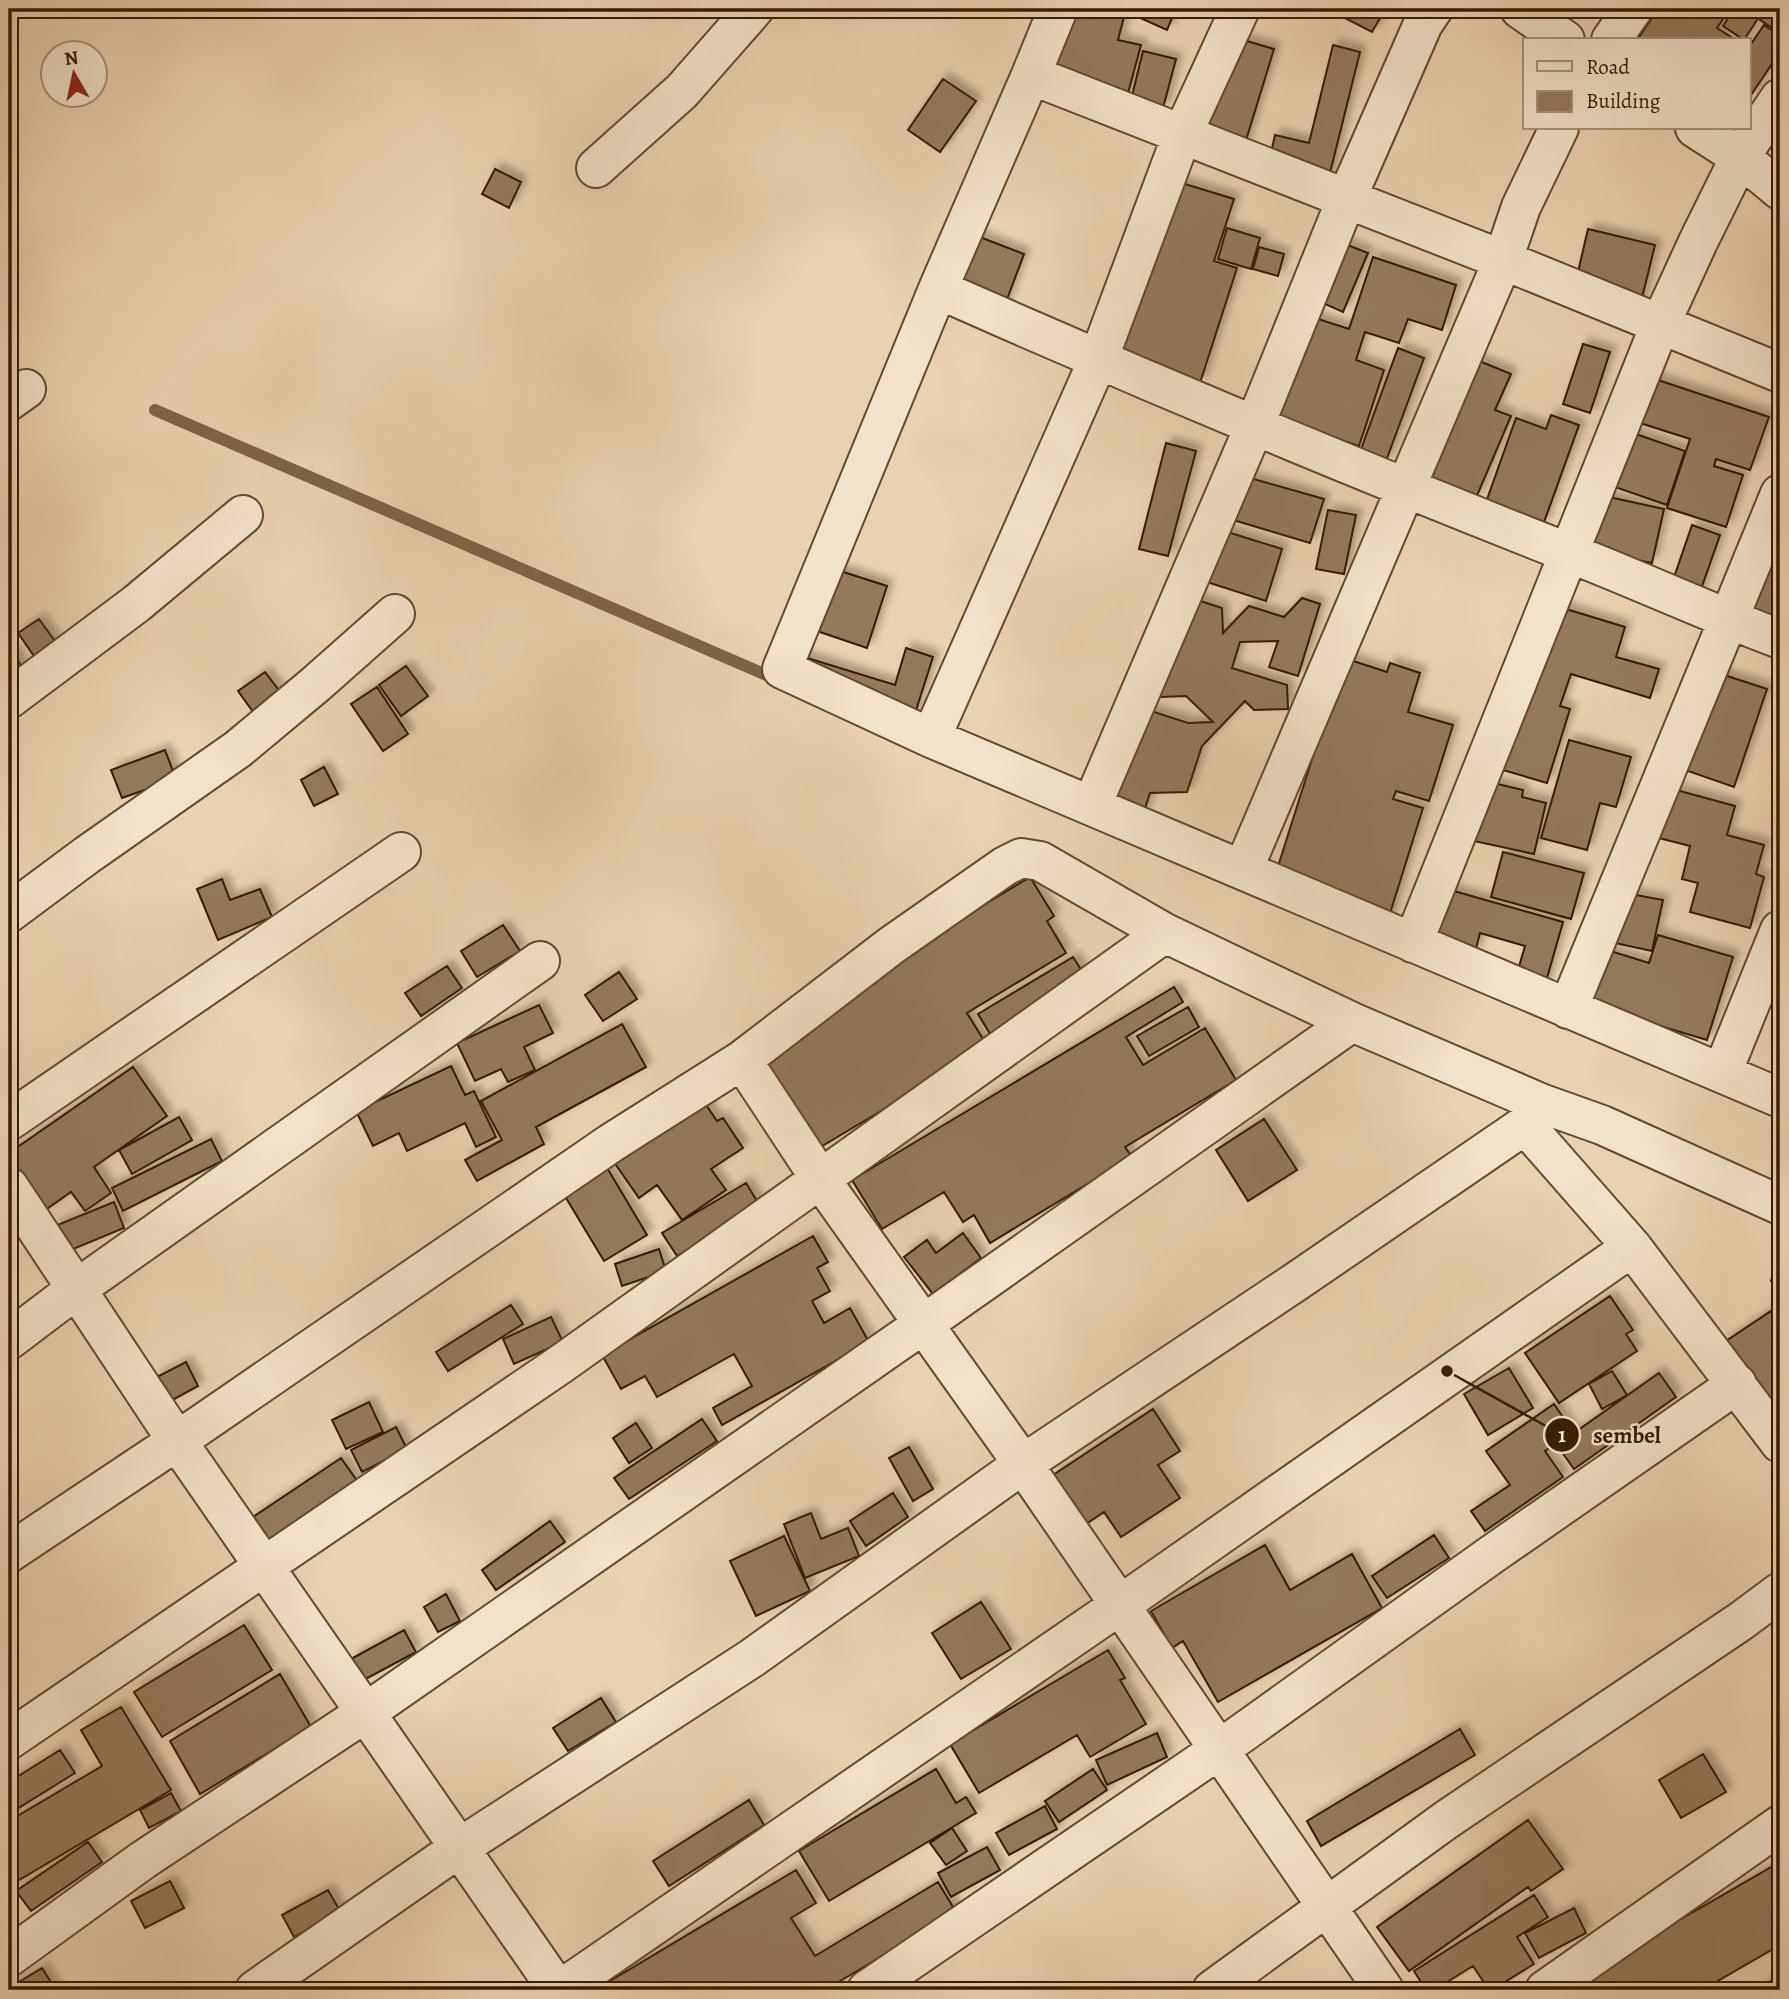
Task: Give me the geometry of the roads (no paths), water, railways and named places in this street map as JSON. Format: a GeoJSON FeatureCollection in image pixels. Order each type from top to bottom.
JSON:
{"type":"FeatureCollection","features":[{"type":"Feature","properties":{"kind":"street"},"geometry":{"type":"LineString","coordinates":[[596,168],[682,91],[754,9]]}},
{"type":"Feature","properties":{"kind":"street"},"geometry":{"type":"LineString","coordinates":[[1058,9],[938,289],[782,669],[931,738],[1780,1098]]}},
{"type":"Feature","properties":{"kind":"street"},"geometry":{"type":"LineString","coordinates":[[931,738],[1098,360],[1182,135],[1240,9]]}},
{"type":"Feature","properties":{"kind":"street"},"geometry":{"type":"LineString","coordinates":[[1092,805],[1254,427],[1346,200],[1423,24],[1433,9]]}},
{"type":"Feature","properties":{"kind":"street"},"geometry":{"type":"LineString","coordinates":[[1520,9],[1562,38]]}},
{"type":"Feature","properties":{"kind":"street"},"geometry":{"type":"LineString","coordinates":[[1612,38],[1633,9]]}},
{"type":"Feature","properties":{"kind":"street"},"geometry":{"type":"LineString","coordinates":[[1031,75],[1503,260],[1780,373]]}},
{"type":"Feature","properties":{"kind":"street"},"geometry":{"type":"LineString","coordinates":[[1413,943],[1567,552],[1660,325],[1740,157],[1780,99]]}},
{"type":"Feature","properties":{"kind":"street"},"geometry":{"type":"LineString","coordinates":[[1242,870],[1503,260],[1521,207],[1558,130]]}},
{"type":"Feature","properties":{"kind":"street"},"geometry":{"type":"LineString","coordinates":[[1698,130],[1740,157],[1780,190]]}},
{"type":"Feature","properties":{"kind":"street"},"geometry":{"type":"LineString","coordinates":[[938,289],[1254,427],[1780,639]]}},
{"type":"Feature","properties":{"kind":"street"},"geometry":{"type":"LineString","coordinates":[[1568,1009],[1780,494]]}},
{"type":"Feature","properties":{"kind":"street"},"geometry":{"type":"LineString","coordinates":[[9,699],[136,604],[243,515]]}},
{"type":"Feature","properties":{"kind":"street"},"geometry":{"type":"LineString","coordinates":[[9,913],[238,749],[395,614]]}},
{"type":"Feature","properties":{"kind":"street"},"geometry":{"type":"LineString","coordinates":[[9,1121],[401,852]]}},
{"type":"Feature","properties":{"kind":"street"},"geometry":{"type":"LineString","coordinates":[[9,1553],[611,1143],[742,1060],[892,945],[1005,866],[1021,858],[1040,861],[1165,933],[1352,1022],[1534,1114],[1602,1125],[1780,1205]]}},
{"type":"Feature","properties":{"kind":"street"},"geometry":{"type":"LineString","coordinates":[[1722,1073],[1780,930]]}},
{"type":"Feature","properties":{"kind":"street"},"geometry":{"type":"LineString","coordinates":[[9,1740],[561,1364],[1165,933]]}},
{"type":"Feature","properties":{"kind":"street"},"geometry":{"type":"LineString","coordinates":[[9,1340],[75,1290],[540,961]]}},
{"type":"Feature","properties":{"kind":"street"},"geometry":{"type":"LineString","coordinates":[[9,1957],[143,1860],[365,1713],[1352,1022]]}},
{"type":"Feature","properties":{"kind":"street"},"geometry":{"type":"LineString","coordinates":[[742,1060],[821,1180],[925,1323],[1384,1990]]}},
{"type":"Feature","properties":{"kind":"street"},"geometry":{"type":"LineString","coordinates":[[1534,1114],[1780,1443]]}},
{"type":"Feature","properties":{"kind":"street"},"geometry":{"type":"LineString","coordinates":[[255,1990],[459,1848],[752,1658],[1023,1464],[1286,1289],[1534,1114]]}},
{"type":"Feature","properties":{"kind":"street"},"geometry":{"type":"LineString","coordinates":[[9,1187],[177,1441],[559,1990],[1121,1605],[1632,1247]]}},
{"type":"Feature","properties":{"kind":"street"},"geometry":{"type":"LineString","coordinates":[[867,1990],[1220,1749],[1491,1555],[1737,1384]]}},
{"type":"Feature","properties":{"kind":"street"},"geometry":{"type":"LineString","coordinates":[[1212,1990],[1446,1820],[1780,1592]]}},
{"type":"Feature","properties":{"kind":"street"},"geometry":{"type":"LineString","coordinates":[[1545,1990],[1780,1825]]}},
{"type":"Feature","properties":{"kind":"waterway"},"geometry":{"type":"LineString","coordinates":[[155,410],[778,680]]}},
{"type":"Feature","properties":{"kind":"place","name":"sembel"},"geometry":{"type":"Point","coordinates":[1447,1371]}}]}
